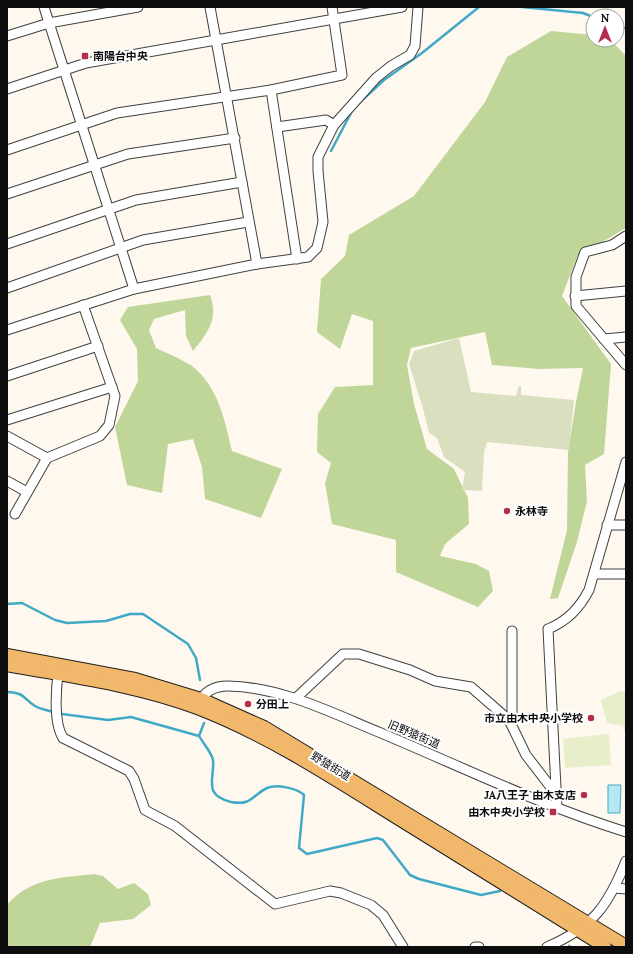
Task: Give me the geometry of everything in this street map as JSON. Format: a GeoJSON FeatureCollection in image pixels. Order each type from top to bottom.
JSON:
{"type":"FeatureCollection","features":[{"type":"Feature","properties":{"kind":"main road","name":"野猿街道"},"geometry":{"type":"LineString","coordinates":[[7,655],[59,669]]}},
{"type":"Feature","properties":{"kind":"main road","name":"野猿街道"},"geometry":{"type":"LineString","coordinates":[[7,665],[59,669],[135,679],[284,738],[626,946]]}},
{"type":"Feature","properties":{"kind":"main road","name":"野猿街道"},"geometry":{"type":"LineString","coordinates":[[199,704],[309,763],[605,947]]}},
{"type":"Feature","properties":{"kind":"street"},"geometry":{"type":"LineString","coordinates":[[44,7],[134,289]]}},
{"type":"Feature","properties":{"kind":"street"},"geometry":{"type":"LineString","coordinates":[[7,36],[49,22],[138,7]]}},
{"type":"Feature","properties":{"kind":"street"},"geometry":{"type":"LineString","coordinates":[[210,7],[235,138],[248,222],[257,264]]}},
{"type":"Feature","properties":{"kind":"street"},"geometry":{"type":"LineString","coordinates":[[7,150],[117,114],[271,90],[342,75],[332,7]]}},
{"type":"Feature","properties":{"kind":"street"},"geometry":{"type":"LineString","coordinates":[[7,89],[86,63],[402,7]]}},
{"type":"Feature","properties":{"kind":"street"},"geometry":{"type":"LineString","coordinates":[[7,330],[134,289],[257,264],[308,257],[317,248],[322,222],[318,157],[334,125],[376,78],[391,66],[410,55],[415,46],[418,7]]}},
{"type":"Feature","properties":{"kind":"street"},"geometry":{"type":"LineString","coordinates":[[271,90],[297,259]]}},
{"type":"Feature","properties":{"kind":"street"},"geometry":{"type":"LineString","coordinates":[[277,127],[326,120],[334,125]]}},
{"type":"Feature","properties":{"kind":"street"},"geometry":{"type":"LineString","coordinates":[[7,194],[128,154],[235,138]]}},
{"type":"Feature","properties":{"kind":"street"},"geometry":{"type":"LineString","coordinates":[[7,244],[136,200],[242,182]]}},
{"type":"Feature","properties":{"kind":"street"},"geometry":{"type":"LineString","coordinates":[[7,288],[143,240],[248,222]]}},
{"type":"Feature","properties":{"kind":"street"},"geometry":{"type":"LineString","coordinates":[[626,236],[612,245],[585,252],[576,277],[575,296],[576,306],[626,365]]}},
{"type":"Feature","properties":{"kind":"street"},"geometry":{"type":"LineString","coordinates":[[575,296],[626,291]]}},
{"type":"Feature","properties":{"kind":"street"},"geometry":{"type":"LineString","coordinates":[[15,514],[47,458],[100,436],[109,425],[115,396],[84,305]]}},
{"type":"Feature","properties":{"kind":"street"},"geometry":{"type":"LineString","coordinates":[[604,339],[626,337]]}},
{"type":"Feature","properties":{"kind":"street"},"geometry":{"type":"LineString","coordinates":[[7,376],[98,346]]}},
{"type":"Feature","properties":{"kind":"street"},"geometry":{"type":"LineString","coordinates":[[7,420],[112,386]]}},
{"type":"Feature","properties":{"kind":"street"},"geometry":{"type":"LineString","coordinates":[[7,436],[47,458]]}},
{"type":"Feature","properties":{"kind":"street"},"geometry":{"type":"LineString","coordinates":[[557,808],[548,630],[559,625],[574,613],[582,603],[594,574],[626,462]]}},
{"type":"Feature","properties":{"kind":"street"},"geometry":{"type":"LineString","coordinates":[[7,481],[27,492]]}},
{"type":"Feature","properties":{"kind":"street"},"geometry":{"type":"LineString","coordinates":[[607,525],[626,525]]}},
{"type":"Feature","properties":{"kind":"street"},"geometry":{"type":"LineString","coordinates":[[594,574],[626,574]]}},
{"type":"Feature","properties":{"kind":"street"},"geometry":{"type":"LineString","coordinates":[[510,720],[512,715],[512,631]]}},
{"type":"Feature","properties":{"kind":"street"},"geometry":{"type":"LineString","coordinates":[[296,698],[343,654],[354,653],[410,670],[435,681],[471,687],[510,720],[526,754],[556,794]]}},
{"type":"Feature","properties":{"kind":"street"},"geometry":{"type":"LineString","coordinates":[[59,669],[58,730],[63,738],[129,771],[134,779],[145,810],[175,826],[275,904],[330,891],[341,893],[371,905],[382,915],[404,947]]}},
{"type":"Feature","properties":{"kind":"street","name":"旧野猿街道"},"geometry":{"type":"LineString","coordinates":[[199,704],[213,689],[228,686],[258,690],[296,698],[557,808],[626,832]]}},
{"type":"Feature","properties":{"kind":"street"},"geometry":{"type":"LineString","coordinates":[[547,947],[579,931],[590,923],[615,888],[626,861]]}},
{"type":"Feature","properties":{"kind":"street"},"geometry":{"type":"LineString","coordinates":[[615,888],[626,889]]}},
{"type":"Feature","properties":{"kind":"green space"},"geometry":{"type":"Polygon","coordinates":[[[551,31],[585,34],[585,48],[618,48],[626,56],[626,228],[577,257],[562,296],[611,364],[604,454],[585,465],[587,501],[577,542],[558,598],[550,599],[567,530],[568,452],[583,368],[539,369],[492,365],[485,332],[411,348],[407,365],[414,404],[427,449],[454,469],[468,498],[469,524],[445,544],[440,556],[476,564],[489,571],[493,591],[478,607],[396,572],[396,540],[332,524],[325,483],[331,463],[317,452],[318,414],[335,387],[373,385],[373,321],[352,314],[340,349],[317,332],[321,279],[345,256],[349,235],[414,196],[485,102],[507,57],[551,31]]]}},
{"type":"Feature","properties":{"kind":"green space"},"geometry":{"type":"Polygon","coordinates":[[[210,295],[213,318],[203,338],[193,351],[186,336],[185,310],[154,319],[149,330],[156,348],[192,366],[201,374],[208,384],[223,416],[232,451],[282,469],[261,518],[205,499],[202,467],[193,439],[168,444],[162,493],[127,485],[115,427],[138,381],[137,349],[120,320],[128,307],[210,295]]]}},
{"type":"Feature","properties":{"kind":"green space"},"geometry":{"type":"Polygon","coordinates":[[[459,338],[471,392],[516,396],[519,386],[521,386],[521,395],[574,400],[569,450],[487,442],[484,453],[482,491],[462,490],[465,472],[444,457],[437,438],[429,433],[409,364],[414,351],[459,338]]]}},
{"type":"Feature","properties":{"kind":"green space"},"geometry":{"type":"Polygon","coordinates":[[[620,691],[626,692],[626,736],[623,726],[607,723],[601,700],[620,691]]]}},
{"type":"Feature","properties":{"kind":"green space"},"geometry":{"type":"Polygon","coordinates":[[[609,734],[611,765],[565,768],[563,739],[609,734]]]}},
{"type":"Feature","properties":{"kind":"green space"},"geometry":{"type":"Polygon","coordinates":[[[94,874],[103,876],[118,889],[134,883],[148,894],[151,905],[133,919],[100,923],[90,947],[7,947],[7,905],[16,896],[26,889],[47,880],[94,874]]]}},
{"type":"Feature","properties":{"kind":"water"},"geometry":{"type":"Polygon","coordinates":[[[608,785],[621,785],[620,813],[608,813],[608,785]]]}},
{"type":"Feature","properties":{"kind":"waterway"},"geometry":{"type":"LineString","coordinates":[[358,104],[384,80],[422,53],[479,7]]}},
{"type":"Feature","properties":{"kind":"waterway"},"geometry":{"type":"LineString","coordinates":[[522,7],[585,14]]}},
{"type":"Feature","properties":{"kind":"waterway"},"geometry":{"type":"LineString","coordinates":[[331,151],[353,109]]}},
{"type":"Feature","properties":{"kind":"waterway"},"geometry":{"type":"LineString","coordinates":[[7,604],[22,603],[55,620],[67,623],[106,621],[130,614],[143,614],[188,644],[196,658],[200,680]]}},
{"type":"Feature","properties":{"kind":"waterway"},"geometry":{"type":"LineString","coordinates":[[7,692],[18,693],[35,706],[53,712]]}},
{"type":"Feature","properties":{"kind":"waterway"},"geometry":{"type":"LineString","coordinates":[[62,714],[108,720],[131,717],[199,736]]}},
{"type":"Feature","properties":{"kind":"waterway"},"geometry":{"type":"LineString","coordinates":[[204,723],[199,736],[213,760],[212,785],[216,795],[222,799],[238,803],[248,801],[262,791],[271,787],[286,787],[297,790],[304,795],[299,848],[307,854],[377,838],[383,840],[410,875],[419,879],[481,895],[500,891]]}},
{"type":"Feature","properties":{"kind":"place","name":"南陽台中央"},"geometry":{"type":"Point","coordinates":[85,56]}},
{"type":"Feature","properties":{"kind":"place","name":"永林寺"},"geometry":{"type":"Point","coordinates":[507,511]}},
{"type":"Feature","properties":{"kind":"place","name":"分田上"},"geometry":{"type":"Point","coordinates":[248,704]}},
{"type":"Feature","properties":{"kind":"place","name":"市立由木中央小学校"},"geometry":{"type":"Point","coordinates":[591,718]}},
{"type":"Feature","properties":{"kind":"place","name":"JA八王子 由木支店"},"geometry":{"type":"Point","coordinates":[584,795]}},
{"type":"Feature","properties":{"kind":"place","name":"由木中央小学校"},"geometry":{"type":"Point","coordinates":[553,812]}}]}
